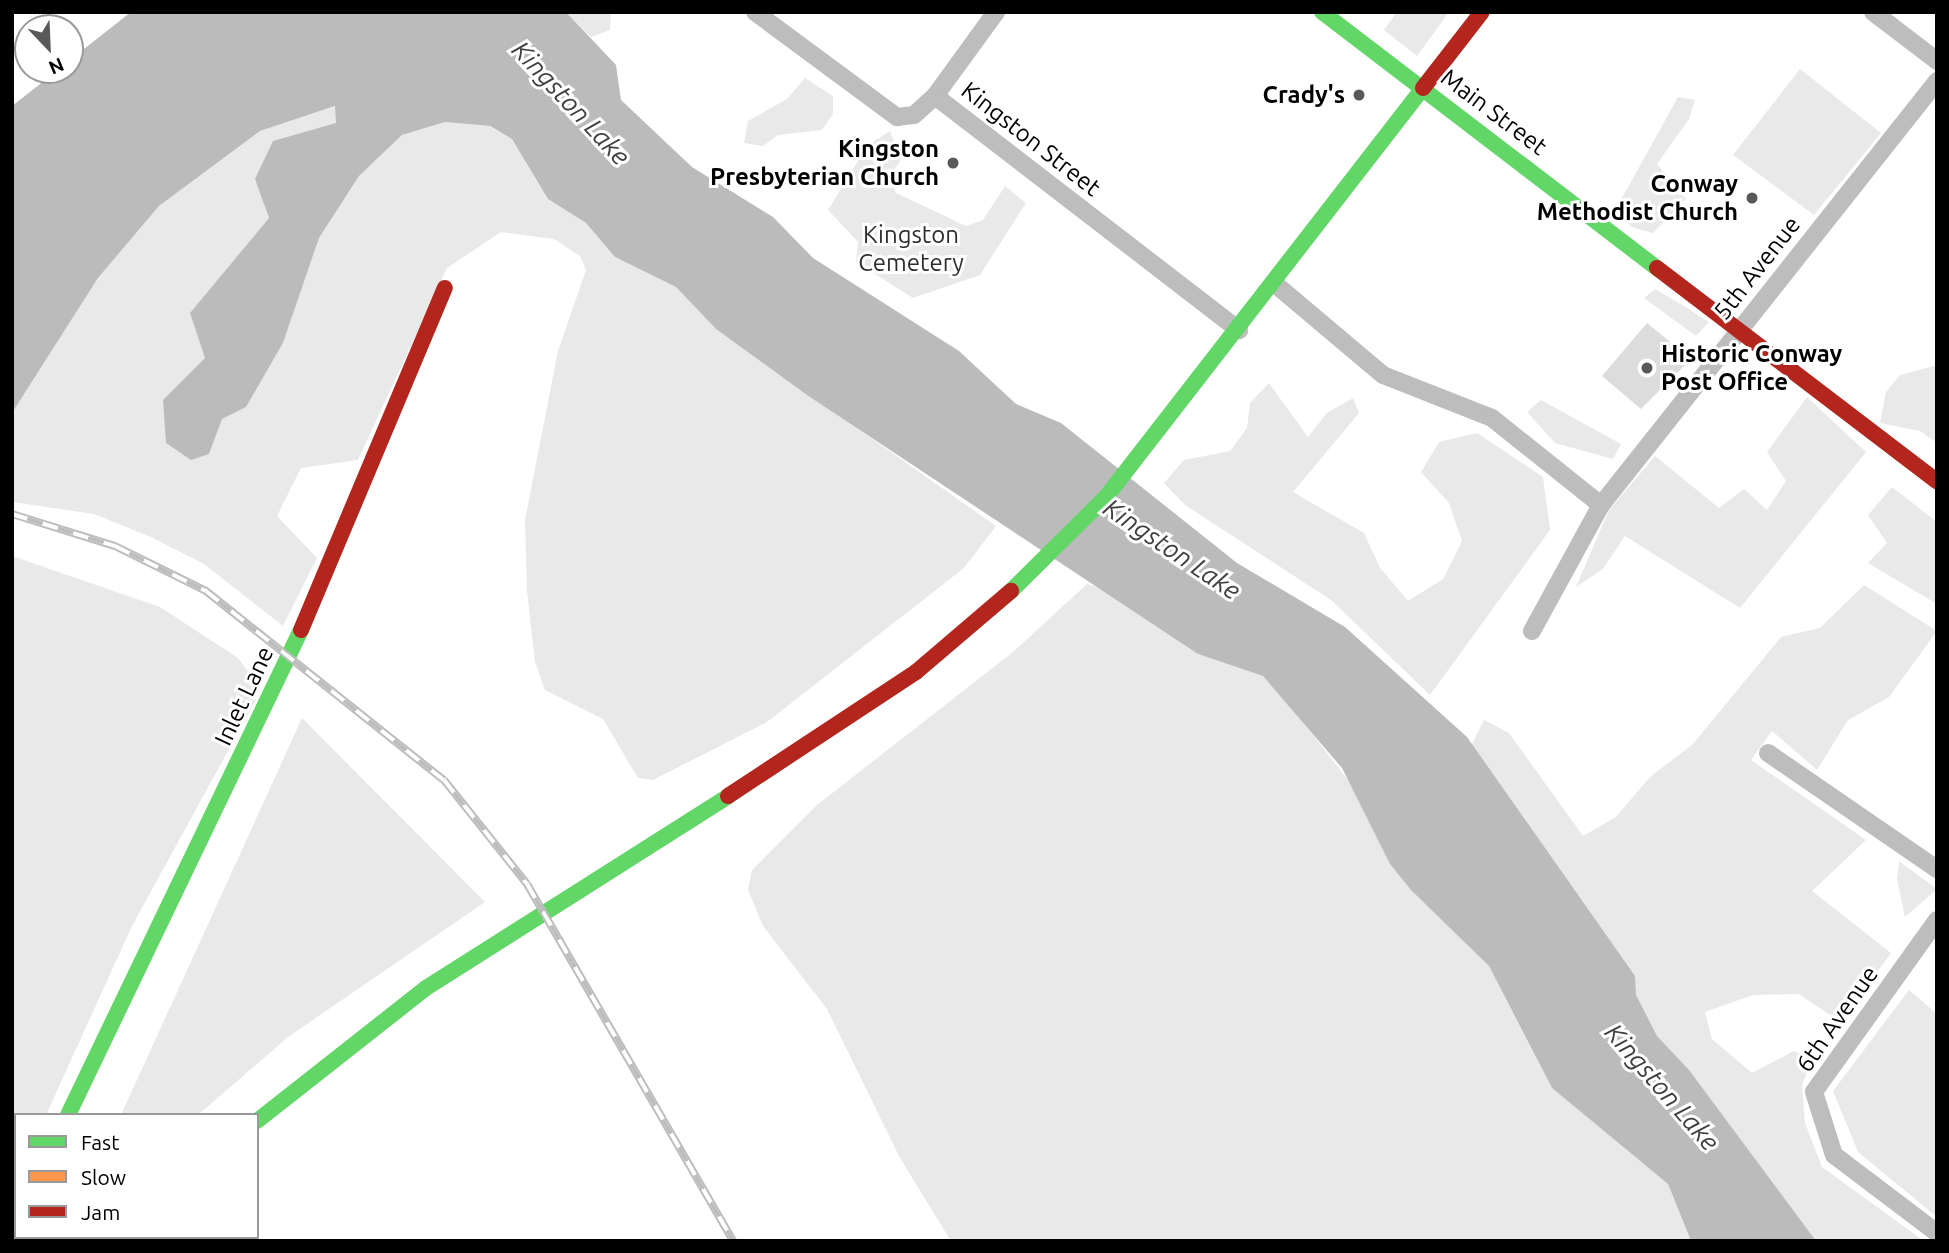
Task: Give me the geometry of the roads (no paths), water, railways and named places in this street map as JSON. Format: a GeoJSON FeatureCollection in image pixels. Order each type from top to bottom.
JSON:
{"type":"FeatureCollection","features":[{"type":"Feature","properties":{"kind":"main road","name":"Main Street"},"geometry":{"type":"LineString","coordinates":[[1322,12],[1741,327],[1937,481]]}},
{"type":"Feature","properties":{"kind":"main road"},"geometry":{"type":"LineString","coordinates":[[259,1119],[426,988],[840,724],[916,672],[997,605],[1106,497],[1275,284],[1482,12]]}},
{"type":"Feature","properties":{"kind":"main road","name":"Inlet Lane"},"geometry":{"type":"LineString","coordinates":[[69,1113],[279,683],[445,288]]}},
{"type":"Feature","properties":{"kind":"street","name":"Kingston Street"},"geometry":{"type":"LineString","coordinates":[[755,12],[897,117],[914,115],[935,96],[1239,330]]}},
{"type":"Feature","properties":{"kind":"street"},"geometry":{"type":"LineString","coordinates":[[935,96],[996,12]]}},
{"type":"Feature","properties":{"kind":"street"},"geometry":{"type":"LineString","coordinates":[[1873,12],[1937,61]]}},
{"type":"Feature","properties":{"kind":"street","name":"5th Avenue"},"geometry":{"type":"LineString","coordinates":[[1532,631],[1601,505],[1937,81]]}},
{"type":"Feature","properties":{"kind":"street"},"geometry":{"type":"LineString","coordinates":[[1275,284],[1382,375],[1492,418],[1601,505]]}},
{"type":"Feature","properties":{"kind":"street"},"geometry":{"type":"LineString","coordinates":[[1768,753],[1937,869]]}},
{"type":"Feature","properties":{"kind":"street","name":"6th Avenue"},"geometry":{"type":"LineString","coordinates":[[1937,920],[1814,1092],[1833,1155],[1937,1233]]}},
{"type":"Feature","properties":{"kind":"water","name":"Kingston Lake"},"geometry":{"type":"Polygon","coordinates":[[[131,12],[566,12],[616,65],[621,100],[692,167],[773,217],[813,258],[959,351],[1016,404],[1061,423],[1237,563],[1345,627],[1467,737],[1635,976],[1636,995],[1657,1036],[1689,1070],[1816,1241],[1691,1241],[1668,1184],[1552,1088],[1489,966],[1411,890],[1390,864],[1342,768],[1263,676],[1198,654],[807,395],[716,329],[676,287],[615,257],[586,223],[548,199],[512,139],[490,126],[445,122],[402,135],[359,176],[319,238],[283,343],[246,407],[222,419],[209,454],[191,460],[166,443],[163,400],[205,358],[190,313],[269,218],[255,179],[273,141],[336,123],[335,106],[260,131],[159,206],[98,278],[12,413],[12,106],[40,84],[84,84],[84,49],[131,12]]]}},
{"type":"Feature","properties":{"kind":"railway"},"geometry":{"type":"LineString","coordinates":[[12,514],[115,546],[206,591],[444,780],[527,884],[733,1241]]}},
{"type":"Feature","properties":{"kind":"place","name":"Crady's"},"geometry":{"type":"Point","coordinates":[1359,95]}},
{"type":"Feature","properties":{"kind":"place","name":"Kingston Presbyterian Church"},"geometry":{"type":"Point","coordinates":[953,163]}},
{"type":"Feature","properties":{"kind":"place","name":"Conway Methodist Church"},"geometry":{"type":"Point","coordinates":[1752,198]}},
{"type":"Feature","properties":{"kind":"place","name":"Historic Conway Post Office"},"geometry":{"type":"Point","coordinates":[1647,368]}},
{"type":"Feature","properties":{"kind":"park label","name":"Kingston Cemetery"},"geometry":{"type":"Point","coordinates":[911,249]}}]}
